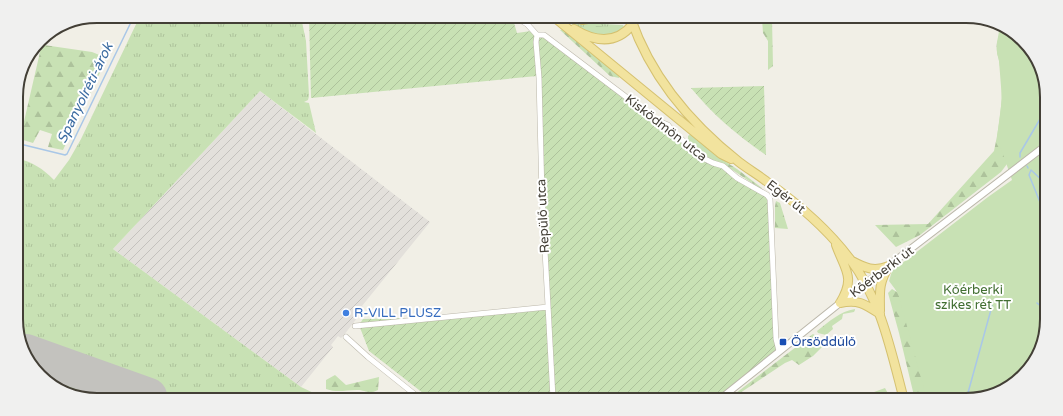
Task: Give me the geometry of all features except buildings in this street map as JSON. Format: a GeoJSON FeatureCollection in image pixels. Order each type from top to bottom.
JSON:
{"type":"FeatureCollection","features":[{"type":"Feature","properties":{"kind":"main road"},"geometry":{"type":"LineString","coordinates":[[562,23],[721,154],[739,162]]}},
{"type":"Feature","properties":{"kind":"main road"},"geometry":{"type":"LineString","coordinates":[[564,23],[586,36],[600,39],[613,38],[622,35],[631,23]]}},
{"type":"Feature","properties":{"kind":"main road","name":"Egér út"},"geometry":{"type":"LineString","coordinates":[[633,23],[650,62],[680,106],[703,130],[739,162],[797,205],[818,223],[851,261],[880,314],[902,393]]}},
{"type":"Feature","properties":{"kind":"main road"},"geometry":{"type":"LineString","coordinates":[[834,241],[848,275],[849,282],[840,304]]}},
{"type":"Feature","properties":{"kind":"main road"},"geometry":{"type":"LineString","coordinates":[[851,261],[873,270],[889,266]]}},
{"type":"Feature","properties":{"kind":"main road"},"geometry":{"type":"LineString","coordinates":[[880,314],[880,283],[889,266]]}},
{"type":"Feature","properties":{"kind":"main road"},"geometry":{"type":"LineString","coordinates":[[840,304],[849,301],[856,302],[867,306],[880,314]]}},
{"type":"Feature","properties":{"kind":"street"},"geometry":{"type":"LineString","coordinates":[[525,23],[537,35]]}},
{"type":"Feature","properties":{"kind":"street","name":"Repülő utca"},"geometry":{"type":"LineString","coordinates":[[537,35],[536,42],[539,83],[542,195],[553,393]]}},
{"type":"Feature","properties":{"kind":"street","name":"Kisködmön utca"},"geometry":{"type":"LineString","coordinates":[[537,35],[544,35],[626,97],[651,118],[668,125],[674,133],[705,159],[723,166],[737,178],[761,191],[770,199],[776,339],[779,352]]}},
{"type":"Feature","properties":{"kind":"street","name":"Kőérberki út"},"geometry":{"type":"LineString","coordinates":[[728,393],[1040,150]]}},
{"type":"Feature","properties":{"kind":"street"},"geometry":{"type":"LineString","coordinates":[[355,326],[548,307]]}},
{"type":"Feature","properties":{"kind":"street"},"geometry":{"type":"LineString","coordinates":[[346,337],[368,357],[413,393]]}},
{"type":"Feature","properties":{"kind":"shaded area"},"geometry":{"type":"Polygon","coordinates":[[[260,91],[430,222],[362,306],[364,309],[344,335],[341,338],[338,336],[331,345],[333,347],[301,387],[113,249],[260,91]]]}},
{"type":"Feature","properties":{"kind":"green space"},"geometry":{"type":"Polygon","coordinates":[[[137,23],[302,23],[306,41],[309,96],[308,100],[304,102],[309,103],[316,133],[260,91],[113,249],[301,387],[314,393],[92,393],[83,392],[64,385],[56,381],[41,368],[31,352],[24,333],[23,160],[37,166],[54,180],[69,160],[81,139],[137,23]]]}},
{"type":"Feature","properties":{"kind":"green space"},"geometry":{"type":"Polygon","coordinates":[[[309,23],[514,23],[517,33],[531,31],[540,34],[651,118],[659,120],[705,159],[718,165],[770,199],[779,351],[727,393],[423,393],[369,351],[359,325],[363,319],[450,317],[548,307],[537,76],[311,98],[309,23]]]}},
{"type":"Feature","properties":{"kind":"green space"},"geometry":{"type":"Polygon","coordinates":[[[570,23],[623,25],[624,27],[623,30],[604,36],[599,36],[570,23]]]}},
{"type":"Feature","properties":{"kind":"green space"},"geometry":{"type":"Polygon","coordinates":[[[762,23],[772,23],[773,66],[768,70],[768,41],[763,33],[762,23]]]}},
{"type":"Feature","properties":{"kind":"green space"},"geometry":{"type":"Polygon","coordinates":[[[587,26],[620,28],[619,30],[606,32],[593,32],[585,29],[587,26]]]}},
{"type":"Feature","properties":{"kind":"green space"},"geometry":{"type":"Polygon","coordinates":[[[564,29],[620,76],[619,78],[610,76],[560,30],[564,29]]]}},
{"type":"Feature","properties":{"kind":"green space","name":"Kőérberki szikes rét TT"},"geometry":{"type":"Polygon","coordinates":[[[1000,31],[1015,41],[1028,56],[1034,69],[1039,87],[1039,329],[1036,343],[1028,360],[1015,375],[1003,383],[980,392],[925,393],[898,293],[889,281],[892,271],[1012,180],[997,137],[1002,99],[997,53],[997,43],[1000,31]]]}},
{"type":"Feature","properties":{"kind":"green space"},"geometry":{"type":"Polygon","coordinates":[[[999,32],[1007,35],[1015,41],[1028,56],[1037,78],[1040,98],[1007,164],[1001,172],[920,235],[896,247],[875,225],[928,224],[994,151],[1000,118],[1002,95],[1001,72],[997,54],[999,32]]]}},
{"type":"Feature","properties":{"kind":"green space"},"geometry":{"type":"Polygon","coordinates":[[[45,45],[92,52],[107,58],[63,150],[48,147],[52,134],[40,130],[33,143],[23,140],[23,126],[40,52],[38,52],[45,45]]]}},
{"type":"Feature","properties":{"kind":"green space"},"geometry":{"type":"Polygon","coordinates":[[[764,86],[766,155],[726,124],[691,88],[764,86]]]}},
{"type":"Feature","properties":{"kind":"green space"},"geometry":{"type":"Polygon","coordinates":[[[691,133],[715,155],[762,188],[761,189],[725,165],[710,159],[688,141],[688,136],[691,133]]]}},
{"type":"Feature","properties":{"kind":"green space"},"geometry":{"type":"Polygon","coordinates":[[[776,201],[780,203],[788,229],[775,228],[776,201]]]}},
{"type":"Feature","properties":{"kind":"green space"},"geometry":{"type":"Polygon","coordinates":[[[894,274],[940,393],[913,393],[888,293],[892,289],[897,292],[893,284],[894,274]]]}},
{"type":"Feature","properties":{"kind":"green space"},"geometry":{"type":"Polygon","coordinates":[[[855,309],[854,312],[843,314],[842,319],[832,326],[833,329],[826,335],[818,333],[817,331],[835,317],[844,312],[855,309]]]}},
{"type":"Feature","properties":{"kind":"green space"},"geometry":{"type":"Polygon","coordinates":[[[813,334],[818,337],[822,347],[813,356],[799,365],[792,360],[785,363],[740,393],[736,393],[813,334]]]}},
{"type":"Feature","properties":{"kind":"green space"},"geometry":{"type":"Polygon","coordinates":[[[335,375],[346,385],[379,377],[378,390],[369,392],[360,390],[338,391],[326,389],[326,380],[335,375]]]}},
{"type":"Feature","properties":{"kind":"green space"},"geometry":{"type":"Polygon","coordinates":[[[885,388],[888,393],[871,393],[885,388]]]}},
{"type":"Feature","properties":{"kind":"waterway","name":"Spanyolréti-árok"},"geometry":{"type":"LineString","coordinates":[[23,145],[65,155],[67,154],[131,23]]}},
{"type":"Feature","properties":{"kind":"waterway"},"geometry":{"type":"LineString","coordinates":[[1020,157],[1020,153],[1040,119]]}},
{"type":"Feature","properties":{"kind":"waterway"},"geometry":{"type":"LineString","coordinates":[[1040,178],[1031,170],[1029,175],[1040,202]]}},
{"type":"Feature","properties":{"kind":"waterway"},"geometry":{"type":"LineString","coordinates":[[968,393],[992,306]]}},
{"type":"Feature","properties":{"kind":"runway"},"geometry":{"type":"LineString","coordinates":[[32,354],[141,393]]}},
{"type":"Feature","properties":{"kind":"place","name":"R-VILL PLUSZ"},"geometry":{"type":"Point","coordinates":[346,313]}},
{"type":"Feature","properties":{"kind":"place","name":"Örsöddűlő"},"geometry":{"type":"Point","coordinates":[783,342]}}]}
